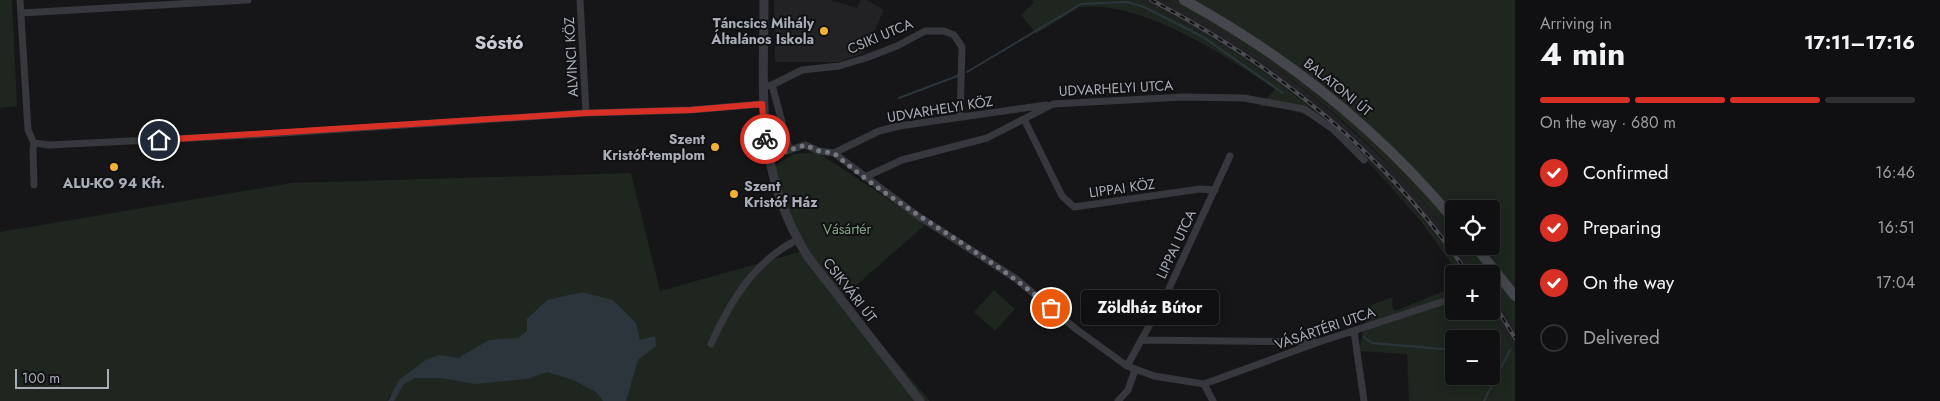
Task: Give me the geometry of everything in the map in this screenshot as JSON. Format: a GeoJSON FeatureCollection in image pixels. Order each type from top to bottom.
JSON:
{"type":"FeatureCollection","features":[{"type":"Feature","properties":{"kind":"main road","name":"BALATONI ÚT"},"geometry":{"type":"LineString","coordinates":[[1184,0],[1271,52],[1337,102],[1398,158],[1445,210]]}},
{"type":"Feature","properties":{"kind":"main road"},"geometry":{"type":"LineString","coordinates":[[1500,286],[1515,296]]}},
{"type":"Feature","properties":{"kind":"street"},"geometry":{"type":"LineString","coordinates":[[20,0],[28,130],[34,143],[32,150],[34,185]]}},
{"type":"Feature","properties":{"kind":"street"},"geometry":{"type":"LineString","coordinates":[[21,13],[248,0]]}},
{"type":"Feature","properties":{"kind":"street","name":"ALVINCI KÖZ"},"geometry":{"type":"LineString","coordinates":[[580,0],[586,113]]}},
{"type":"Feature","properties":{"kind":"street","name":"CSIKVÁRI ÚT"},"geometry":{"type":"LineString","coordinates":[[764,0],[767,85],[762,104],[768,157],[778,197],[797,240],[819,273],[920,401]]}},
{"type":"Feature","properties":{"kind":"street","name":"CSIKI UTCA"},"geometry":{"type":"LineString","coordinates":[[767,85],[802,70],[839,66],[866,58],[897,46],[925,31],[944,31],[954,35],[962,47],[960,118]]}},
{"type":"Feature","properties":{"kind":"street"},"geometry":{"type":"LineString","coordinates":[[767,85],[789,148]]}},
{"type":"Feature","properties":{"kind":"street","name":"UDVARHELYI UTCA"},"geometry":{"type":"LineString","coordinates":[[865,178],[902,160],[980,140],[1053,104],[1212,97],[1244,98],[1291,105],[1308,111],[1327,125],[1364,160]]}},
{"type":"Feature","properties":{"kind":"street"},"geometry":{"type":"LineString","coordinates":[[34,143],[49,145],[269,134],[586,113],[691,110],[762,104]]}},
{"type":"Feature","properties":{"kind":"street","name":"UDVARHELYI KÖZ"},"geometry":{"type":"LineString","coordinates":[[834,153],[879,131],[912,123],[1053,104]]}},
{"type":"Feature","properties":{"kind":"street","name":"LIPPAI KÖZ"},"geometry":{"type":"LineString","coordinates":[[1024,119],[1062,196],[1074,207],[1200,189],[1215,190]]}},
{"type":"Feature","properties":{"kind":"street"},"geometry":{"type":"LineString","coordinates":[[768,157],[789,148],[805,145],[819,151],[834,153],[918,216],[1015,278],[1076,329],[1126,366],[1173,381],[1204,384],[1213,401]]}},
{"type":"Feature","properties":{"kind":"street","name":"LIPPAI UTCA"},"geometry":{"type":"LineString","coordinates":[[1126,366],[1166,295],[1230,156]]}},
{"type":"Feature","properties":{"kind":"street"},"geometry":{"type":"LineString","coordinates":[[711,344],[729,308],[754,272],[780,248],[797,240]]}},
{"type":"Feature","properties":{"kind":"street","name":"VÁSÁRTÉRI UTCA"},"geometry":{"type":"LineString","coordinates":[[1204,384],[1319,342],[1392,320],[1445,301]]}},
{"type":"Feature","properties":{"kind":"street"},"geometry":{"type":"LineString","coordinates":[[1354,331],[1364,401]]}},
{"type":"Feature","properties":{"kind":"street"},"geometry":{"type":"LineString","coordinates":[[1141,340],[1319,342]]}},
{"type":"Feature","properties":{"kind":"street"},"geometry":{"type":"LineString","coordinates":[[1118,401],[1128,390],[1135,370]]}},
{"type":"Feature","properties":{"kind":"shaded area","name":"Táncsics Mihály Általános Iskola"},"geometry":{"type":"Polygon","coordinates":[[[774,0],[831,0],[857,8],[860,0],[866,0],[884,10],[864,53],[838,62],[775,62],[774,0]]]}},
{"type":"Feature","properties":{"kind":"shaded area"},"geometry":{"type":"Polygon","coordinates":[[[1141,0],[1167,0],[1184,9],[1245,44],[1302,88],[1335,115],[1397,172],[1445,227],[1445,247],[1425,221],[1367,157],[1316,111],[1254,65],[1217,41],[1141,0]]]}},
{"type":"Feature","properties":{"kind":"shaded area"},"geometry":{"type":"Polygon","coordinates":[[[1451,255],[1466,255],[1472,265],[1459,265],[1451,255]]]}},
{"type":"Feature","properties":{"kind":"shaded area"},"geometry":{"type":"Polygon","coordinates":[[[582,292],[613,300],[636,323],[640,340],[655,336],[656,346],[638,360],[626,401],[603,401],[596,392],[573,380],[547,372],[527,379],[474,384],[442,378],[415,378],[404,384],[394,401],[388,401],[399,380],[427,359],[440,355],[458,358],[489,340],[518,338],[527,331],[527,319],[547,300],[582,292]]]}},
{"type":"Feature","properties":{"kind":"shaded area"},"geometry":{"type":"Polygon","coordinates":[[[1500,307],[1515,330],[1515,351],[1496,320],[1500,320],[1500,307]]]}},
{"type":"Feature","properties":{"kind":"green space"},"geometry":{"type":"Polygon","coordinates":[[[0,0],[12,0],[17,106],[0,108],[0,0]]]}},
{"type":"Feature","properties":{"kind":"green space"},"geometry":{"type":"Polygon","coordinates":[[[1032,0],[1141,0],[1217,41],[1254,65],[1316,111],[1367,157],[1425,221],[1445,247],[1445,255],[1420,220],[1366,159],[1361,162],[1328,128],[1306,115],[1260,106],[1275,89],[1233,61],[1156,21],[1130,12],[1104,7],[1080,7],[1036,34],[1021,15],[1034,2],[1032,0]]]}},
{"type":"Feature","properties":{"kind":"green space"},"geometry":{"type":"Polygon","coordinates":[[[1167,0],[1515,0],[1515,330],[1500,307],[1500,265],[1472,265],[1466,255],[1500,255],[1500,200],[1445,200],[1445,227],[1396,171],[1317,99],[1259,56],[1167,0]]]}},
{"type":"Feature","properties":{"kind":"green space","name":"Vásártér"},"geometry":{"type":"Polygon","coordinates":[[[817,152],[926,224],[842,298],[930,401],[394,401],[395,397],[390,394],[388,401],[0,401],[0,232],[292,183],[631,173],[660,291],[803,251],[769,169],[793,154],[817,152]]]}},
{"type":"Feature","properties":{"kind":"green space"},"geometry":{"type":"Polygon","coordinates":[[[1445,255],[1451,255],[1459,265],[1452,265],[1445,255]]]}},
{"type":"Feature","properties":{"kind":"green space"},"geometry":{"type":"Polygon","coordinates":[[[994,290],[1015,309],[995,331],[974,312],[994,290]]]}},
{"type":"Feature","properties":{"kind":"green space"},"geometry":{"type":"Polygon","coordinates":[[[1445,291],[1445,320],[1496,320],[1515,351],[1515,401],[1409,401],[1407,354],[1359,351],[1368,306],[1393,297],[1392,305],[1395,311],[1445,291]]]}},
{"type":"Feature","properties":{"kind":"waterway"},"geometry":{"type":"LineString","coordinates":[[967,72],[1081,4],[1127,2],[1144,7],[1203,37],[1283,93]]}},
{"type":"Feature","properties":{"kind":"waterway"},"geometry":{"type":"LineString","coordinates":[[899,98],[960,75]]}},
{"type":"Feature","properties":{"kind":"waterway"},"geometry":{"type":"LineString","coordinates":[[1364,337],[1372,343],[1445,349]]}},
{"type":"Feature","properties":{"kind":"waterway"},"geometry":{"type":"LineString","coordinates":[[1484,401],[1510,350]]}},
{"type":"Feature","properties":{"kind":"railway"},"geometry":{"type":"LineString","coordinates":[[1151,0],[1198,26],[1242,54],[1286,84],[1327,117],[1366,153],[1402,191],[1437,231],[1462,265]]}},
{"type":"Feature","properties":{"kind":"railway"},"geometry":{"type":"LineString","coordinates":[[1500,314],[1515,338]]}},
{"type":"Feature","properties":{"kind":"way so far"},"geometry":{"type":"LineString","coordinates":[[765,139],[768,157],[789,148],[805,145],[819,151],[834,153],[918,216],[1015,278],[1051,308]]}},
{"type":"Feature","properties":{"kind":"place","name":"Táncsics Mihály Általános Iskola"},"geometry":{"type":"Point","coordinates":[824,31]}},
{"type":"Feature","properties":{"kind":"place","name":"Szent Kristóf-templom"},"geometry":{"type":"Point","coordinates":[715,147]}},
{"type":"Feature","properties":{"kind":"place","name":"ALU-KO 94 Kft."},"geometry":{"type":"Point","coordinates":[114,167]}},
{"type":"Feature","properties":{"kind":"place","name":"Szent Kristóf Ház"},"geometry":{"type":"Point","coordinates":[734,194]}},
{"type":"Feature","properties":{"kind":"place","name":"Zöldház Bútor"},"geometry":{"type":"Point","coordinates":[1051,308]}},
{"type":"Feature","properties":{"kind":"district","name":"Sóstó"},"geometry":{"type":"Point","coordinates":[499,42]}},
{"type":"Feature","properties":{"kind":"route"},"geometry":{"type":"LineString","coordinates":[[159,140],[586,113],[691,110],[762,104],[765,139]]}}]}
